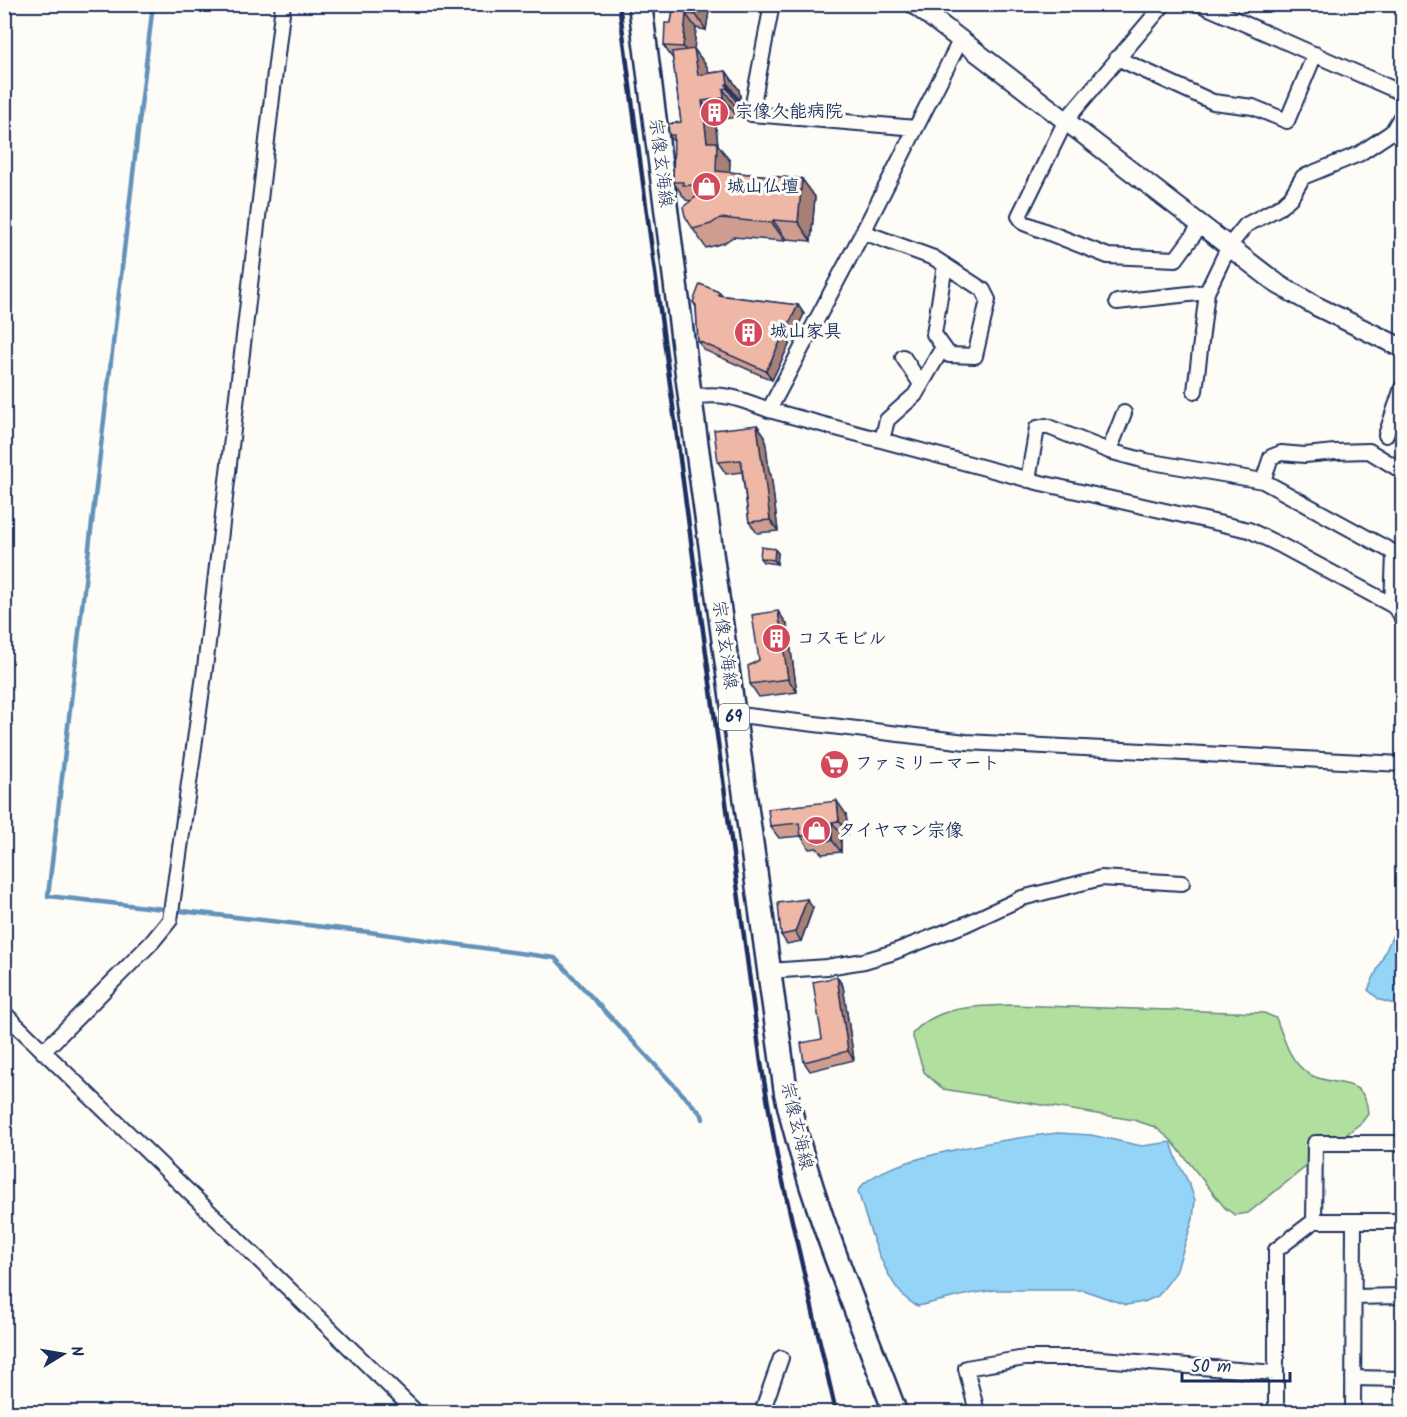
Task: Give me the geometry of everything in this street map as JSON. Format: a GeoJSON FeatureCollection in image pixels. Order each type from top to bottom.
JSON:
{"type":"FeatureCollection","features":[{"type":"Feature","properties":{"kind":"main road","name":"宗像玄海線"},"geometry":{"type":"LineString","coordinates":[[640,4],[690,397],[786,1093],[798,1147],[836,1259],[895,1413]]}},
{"type":"Feature","properties":{"kind":"street"},"geometry":{"type":"LineString","coordinates":[[43,1052],[152,942],[170,920],[205,668],[283,4]]}},
{"type":"Feature","properties":{"kind":"street"},"geometry":{"type":"LineString","coordinates":[[772,4],[752,114],[916,128]]}},
{"type":"Feature","properties":{"kind":"street"},"geometry":{"type":"LineString","coordinates":[[914,4],[1279,285],[1402,348]]}},
{"type":"Feature","properties":{"kind":"street"},"geometry":{"type":"LineString","coordinates":[[1164,4],[1066,120],[1019,216],[1024,223],[1108,256],[1176,259],[1201,225]]}},
{"type":"Feature","properties":{"kind":"street"},"geometry":{"type":"LineString","coordinates":[[1200,4],[1402,93]]}},
{"type":"Feature","properties":{"kind":"street"},"geometry":{"type":"LineString","coordinates":[[769,410],[863,232],[960,39]]}},
{"type":"Feature","properties":{"kind":"street"},"geometry":{"type":"LineString","coordinates":[[1118,58],[1213,102],[1253,107],[1287,121],[1316,54]]}},
{"type":"Feature","properties":{"kind":"street"},"geometry":{"type":"LineString","coordinates":[[1195,391],[1207,292],[1229,246],[1246,225],[1270,213],[1291,197],[1303,177],[1359,154],[1392,132],[1402,115]]}},
{"type":"Feature","properties":{"kind":"street"},"geometry":{"type":"LineString","coordinates":[[863,232],[934,258],[945,265],[983,290],[988,300],[975,356],[949,355],[934,334],[945,265]]}},
{"type":"Feature","properties":{"kind":"street"},"geometry":{"type":"LineString","coordinates":[[1117,302],[1207,292]]}},
{"type":"Feature","properties":{"kind":"street"},"geometry":{"type":"LineString","coordinates":[[882,440],[887,420],[915,395],[943,347]]}},
{"type":"Feature","properties":{"kind":"street"},"geometry":{"type":"LineString","coordinates":[[903,357],[921,384]]}},
{"type":"Feature","properties":{"kind":"street"},"geometry":{"type":"LineString","coordinates":[[1386,435],[1402,388]]}},
{"type":"Feature","properties":{"kind":"street"},"geometry":{"type":"LineString","coordinates":[[690,397],[732,396],[769,410],[1028,480],[1249,530],[1392,605],[1400,613],[1402,619]]}},
{"type":"Feature","properties":{"kind":"street"},"geometry":{"type":"LineString","coordinates":[[1109,451],[1124,414]]}},
{"type":"Feature","properties":{"kind":"street"},"geometry":{"type":"LineString","coordinates":[[1028,480],[1037,428],[1047,426],[1109,451],[1146,461],[1263,481],[1398,556],[1392,605]]}},
{"type":"Feature","properties":{"kind":"street"},"geometry":{"type":"LineString","coordinates":[[1263,481],[1271,457],[1281,453],[1305,455],[1369,451],[1402,471]]}},
{"type":"Feature","properties":{"kind":"street"},"geometry":{"type":"LineString","coordinates":[[734,718],[748,716],[966,742],[1402,764]]}},
{"type":"Feature","properties":{"kind":"street"},"geometry":{"type":"LineString","coordinates":[[769,971],[827,967],[864,961],[966,924],[1022,898],[1101,878],[1182,883]]}},
{"type":"Feature","properties":{"kind":"street"},"geometry":{"type":"LineString","coordinates":[[4,1013],[416,1413]]}},
{"type":"Feature","properties":{"kind":"street"},"geometry":{"type":"LineString","coordinates":[[1314,1221],[1315,1143],[1402,1143]]}},
{"type":"Feature","properties":{"kind":"street"},"geometry":{"type":"LineString","coordinates":[[1275,1413],[1276,1250],[1314,1221],[1402,1221]]}},
{"type":"Feature","properties":{"kind":"street"},"geometry":{"type":"LineString","coordinates":[[1353,1413],[1354,1221]]}},
{"type":"Feature","properties":{"kind":"street"},"geometry":{"type":"LineString","coordinates":[[1354,1297],[1402,1296]]}},
{"type":"Feature","properties":{"kind":"street"},"geometry":{"type":"LineString","coordinates":[[762,1413],[781,1358]]}},
{"type":"Feature","properties":{"kind":"street"},"geometry":{"type":"LineString","coordinates":[[977,1413],[966,1368],[1025,1358],[1089,1358],[1275,1373]]}},
{"type":"Feature","properties":{"kind":"street"},"geometry":{"type":"LineString","coordinates":[[1353,1378],[1402,1379]]}},
{"type":"Feature","properties":{"kind":"green space"},"geometry":{"type":"Polygon","coordinates":[[[1010,1005],[1264,1013],[1276,1018],[1288,1049],[1302,1069],[1319,1078],[1355,1087],[1366,1101],[1368,1114],[1362,1122],[1248,1213],[1235,1215],[1225,1208],[1171,1140],[1155,1127],[1134,1120],[943,1089],[924,1072],[912,1034],[922,1025],[957,1009],[1010,1005]]]}},
{"type":"Feature","properties":{"kind":"water"},"geometry":{"type":"Polygon","coordinates":[[[1402,915],[1402,1006],[1380,1000],[1368,990],[1402,915]]]}},
{"type":"Feature","properties":{"kind":"water"},"geometry":{"type":"Polygon","coordinates":[[[1058,1133],[1091,1135],[1142,1146],[1171,1142],[1195,1200],[1193,1219],[1176,1272],[1158,1296],[1144,1302],[1126,1305],[1083,1290],[995,1290],[918,1306],[907,1299],[897,1288],[880,1256],[858,1191],[870,1179],[891,1168],[919,1159],[982,1144],[1058,1133]]]}},
{"type":"Feature","properties":{"kind":"building"},"geometry":{"type":"Polygon","coordinates":[[[674,4],[698,4],[696,15],[686,14],[683,47],[664,46],[665,23],[671,23],[674,4]]]}},
{"type":"Feature","properties":{"kind":"building"},"geometry":{"type":"Polygon","coordinates":[[[694,49],[698,75],[726,71],[728,84],[726,84],[727,88],[723,89],[724,98],[702,101],[707,142],[717,142],[716,171],[802,179],[798,222],[773,220],[772,223],[720,218],[711,224],[693,229],[685,216],[683,207],[710,186],[683,185],[683,182],[673,182],[674,135],[669,135],[668,124],[681,122],[672,52],[694,49]]]}},
{"type":"Feature","properties":{"kind":"building","name":"城山家具"},"geometry":{"type":"Polygon","coordinates":[[[700,284],[719,292],[718,295],[798,305],[766,371],[698,341],[696,305],[693,302],[700,284]]]}},
{"type":"Feature","properties":{"kind":"building"},"geometry":{"type":"Polygon","coordinates":[[[757,425],[770,520],[749,522],[741,460],[718,462],[714,430],[757,425]]]}},
{"type":"Feature","properties":{"kind":"building"},"geometry":{"type":"Polygon","coordinates":[[[761,547],[775,549],[774,560],[760,558],[761,547]]]}},
{"type":"Feature","properties":{"kind":"building"},"geometry":{"type":"Polygon","coordinates":[[[778,611],[788,679],[750,684],[748,666],[759,660],[752,615],[778,611]]]}},
{"type":"Feature","properties":{"kind":"building"},"geometry":{"type":"Polygon","coordinates":[[[837,801],[839,821],[832,822],[832,840],[813,842],[813,835],[801,836],[799,823],[770,826],[768,809],[837,801]]]}},
{"type":"Feature","properties":{"kind":"building"},"geometry":{"type":"Polygon","coordinates":[[[807,899],[795,932],[781,935],[778,903],[807,899]]]}},
{"type":"Feature","properties":{"kind":"building"},"geometry":{"type":"Polygon","coordinates":[[[837,977],[848,1051],[804,1062],[801,1043],[822,1039],[813,982],[837,977]]]}},
{"type":"Feature","properties":{"kind":"waterway"},"geometry":{"type":"LineString","coordinates":[[153,4],[48,896],[369,932],[555,958],[702,1115],[703,1119]]}},
{"type":"Feature","properties":{"kind":"railway"},"geometry":{"type":"LineString","coordinates":[[619,4],[761,1063],[777,1156],[836,1412]]}},
{"type":"Feature","properties":{"kind":"place","name":"宗像久能病院"},"geometry":{"type":"Point","coordinates":[714,112]}},
{"type":"Feature","properties":{"kind":"place","name":"城山仏壇"},"geometry":{"type":"Point","coordinates":[706,187]}},
{"type":"Feature","properties":{"kind":"place","name":"城山家具"},"geometry":{"type":"Point","coordinates":[749,332]}},
{"type":"Feature","properties":{"kind":"place","name":"コスモビル"},"geometry":{"type":"Point","coordinates":[776,639]}},
{"type":"Feature","properties":{"kind":"place","name":"ファミリーマート"},"geometry":{"type":"Point","coordinates":[834,764]}},
{"type":"Feature","properties":{"kind":"place","name":"タイヤマン宗像"},"geometry":{"type":"Point","coordinates":[817,831]}}]}
